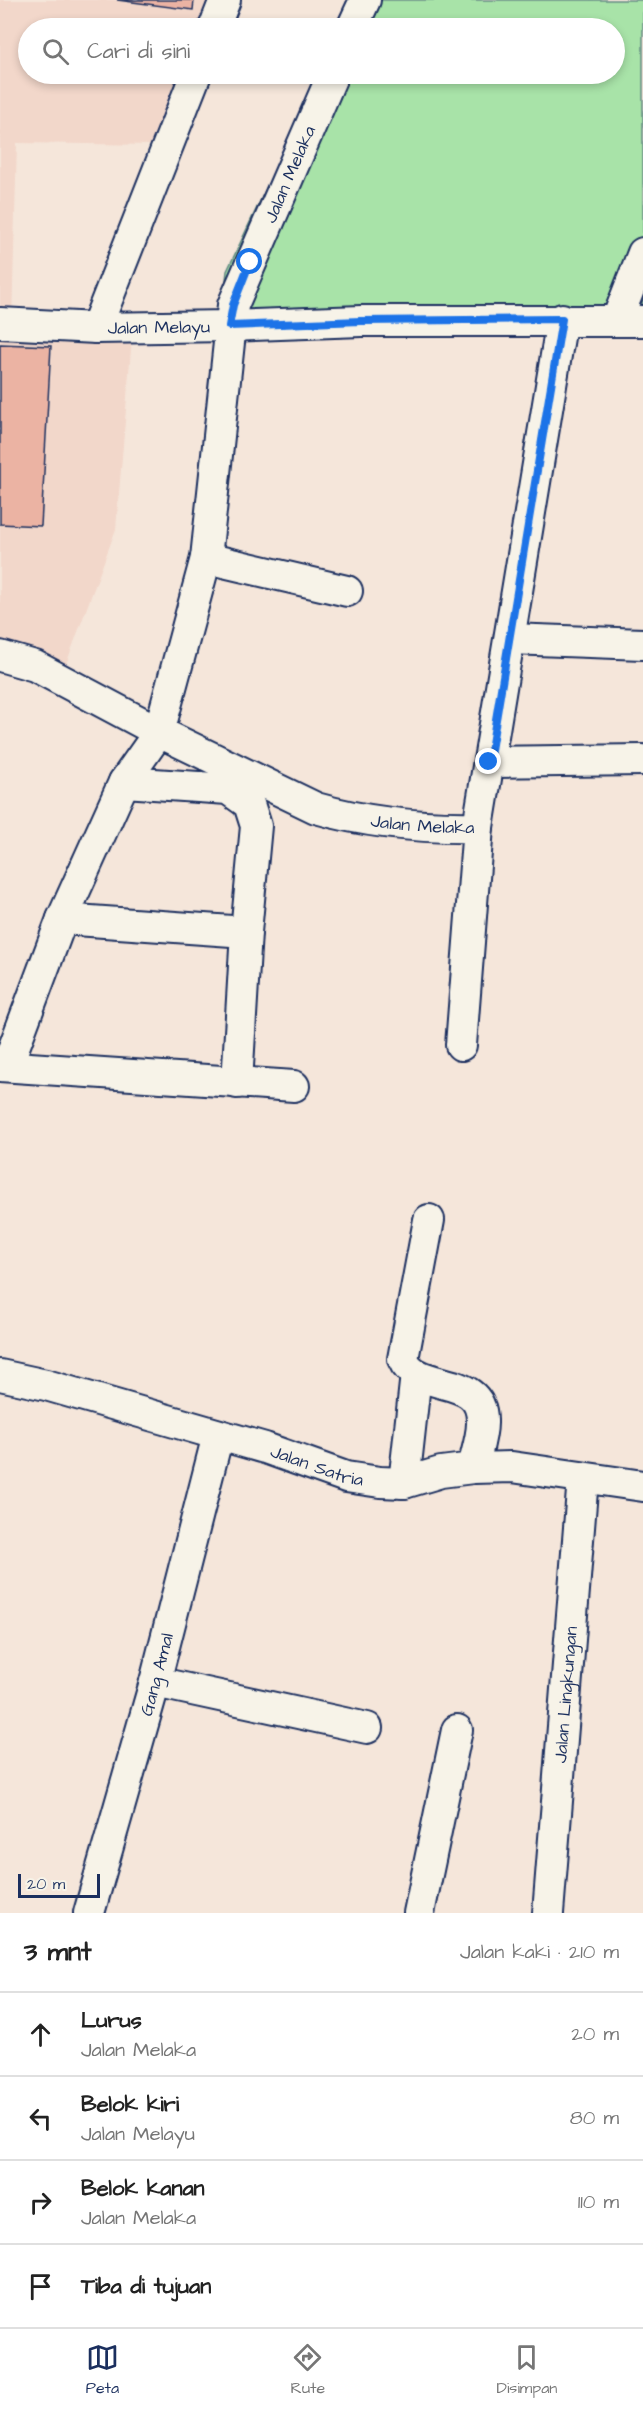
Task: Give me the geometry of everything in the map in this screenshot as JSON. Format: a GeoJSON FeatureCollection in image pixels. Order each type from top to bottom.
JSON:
{"type":"FeatureCollection","features":[{"type":"Feature","properties":{"kind":"street"},"geometry":{"type":"LineString","coordinates":[[218,18],[225,0]]}},
{"type":"Feature","properties":{"kind":"street"},"geometry":{"type":"LineString","coordinates":[[357,18],[365,0]]}},
{"type":"Feature","properties":{"kind":"street"},"geometry":{"type":"LineString","coordinates":[[96,328],[192,84]]}},
{"type":"Feature","properties":{"kind":"street","name":"Jalan Melaka"},"geometry":{"type":"LineString","coordinates":[[159,732],[206,558],[233,305],[329,84]]}},
{"type":"Feature","properties":{"kind":"street"},"geometry":{"type":"LineString","coordinates":[[630,321],[643,253]]}},
{"type":"Feature","properties":{"kind":"street","name":"Jalan Melayu"},"geometry":{"type":"LineString","coordinates":[[0,323],[96,328],[361,321],[562,319],[630,321]]}},
{"type":"Feature","properties":{"kind":"street","name":"Jalan Melaka"},"geometry":{"type":"LineString","coordinates":[[0,656],[36,666],[159,732],[316,808],[369,820],[443,827],[478,827],[562,319]]}},
{"type":"Feature","properties":{"kind":"street"},"geometry":{"type":"LineString","coordinates":[[206,558],[347,591]]}},
{"type":"Feature","properties":{"kind":"street"},"geometry":{"type":"LineString","coordinates":[[510,639],[643,644]]}},
{"type":"Feature","properties":{"kind":"street"},"geometry":{"type":"LineString","coordinates":[[159,732],[124,782],[62,919],[4,1066],[294,1086]]}},
{"type":"Feature","properties":{"kind":"street"},"geometry":{"type":"LineString","coordinates":[[489,762],[643,760]]}},
{"type":"Feature","properties":{"kind":"street"},"geometry":{"type":"LineString","coordinates":[[124,782],[228,789],[249,804],[256,826],[246,932],[237,1083]]}},
{"type":"Feature","properties":{"kind":"street"},"geometry":{"type":"LineString","coordinates":[[461,1045],[478,827]]}},
{"type":"Feature","properties":{"kind":"street"},"geometry":{"type":"LineString","coordinates":[[62,919],[246,932]]}},
{"type":"Feature","properties":{"kind":"street"},"geometry":{"type":"LineString","coordinates":[[429,1220],[402,1359],[406,1367],[416,1374],[464,1390],[477,1400],[483,1424],[472,1468]]}},
{"type":"Feature","properties":{"kind":"street"},"geometry":{"type":"LineString","coordinates":[[404,1483],[416,1374]]}},
{"type":"Feature","properties":{"kind":"street","name":"Jalan Satria"},"geometry":{"type":"LineString","coordinates":[[0,1375],[46,1385],[265,1448],[346,1477],[404,1483],[441,1472],[472,1468],[512,1467],[643,1486]]}},
{"type":"Feature","properties":{"kind":"street","name":"Gang Amal"},"geometry":{"type":"LineString","coordinates":[[89,1913],[155,1682],[218,1435]]}},
{"type":"Feature","properties":{"kind":"street","name":"Jalan Lingkungan"},"geometry":{"type":"LineString","coordinates":[[548,1913],[583,1478]]}},
{"type":"Feature","properties":{"kind":"street"},"geometry":{"type":"LineString","coordinates":[[155,1682],[367,1728]]}},
{"type":"Feature","properties":{"kind":"street"},"geometry":{"type":"LineString","coordinates":[[419,1913],[458,1730]]}},
{"type":"Feature","properties":{"kind":"shaded area"},"geometry":{"type":"Polygon","coordinates":[[[0,0],[208,0],[202,18],[18,18],[18,84],[177,84],[156,145],[17,143],[12,321],[133,325],[116,529],[62,675],[0,660],[0,0]]]}},
{"type":"Feature","properties":{"kind":"green space"},"geometry":{"type":"Polygon","coordinates":[[[355,0],[643,0],[643,312],[221,322],[227,271],[315,84],[625,84],[625,18],[346,18],[355,0]]]}},
{"type":"Feature","properties":{"kind":"building"},"geometry":{"type":"Polygon","coordinates":[[[117,0],[194,0],[193,10],[117,0]]]}},
{"type":"Feature","properties":{"kind":"building"},"geometry":{"type":"Polygon","coordinates":[[[0,344],[51,346],[41,526],[0,524],[0,344]]]}},
{"type":"Feature","properties":{"kind":"route"},"geometry":{"type":"LineString","coordinates":[[250,262],[233,305],[229,326],[361,321],[562,319],[489,762]]}}]}
